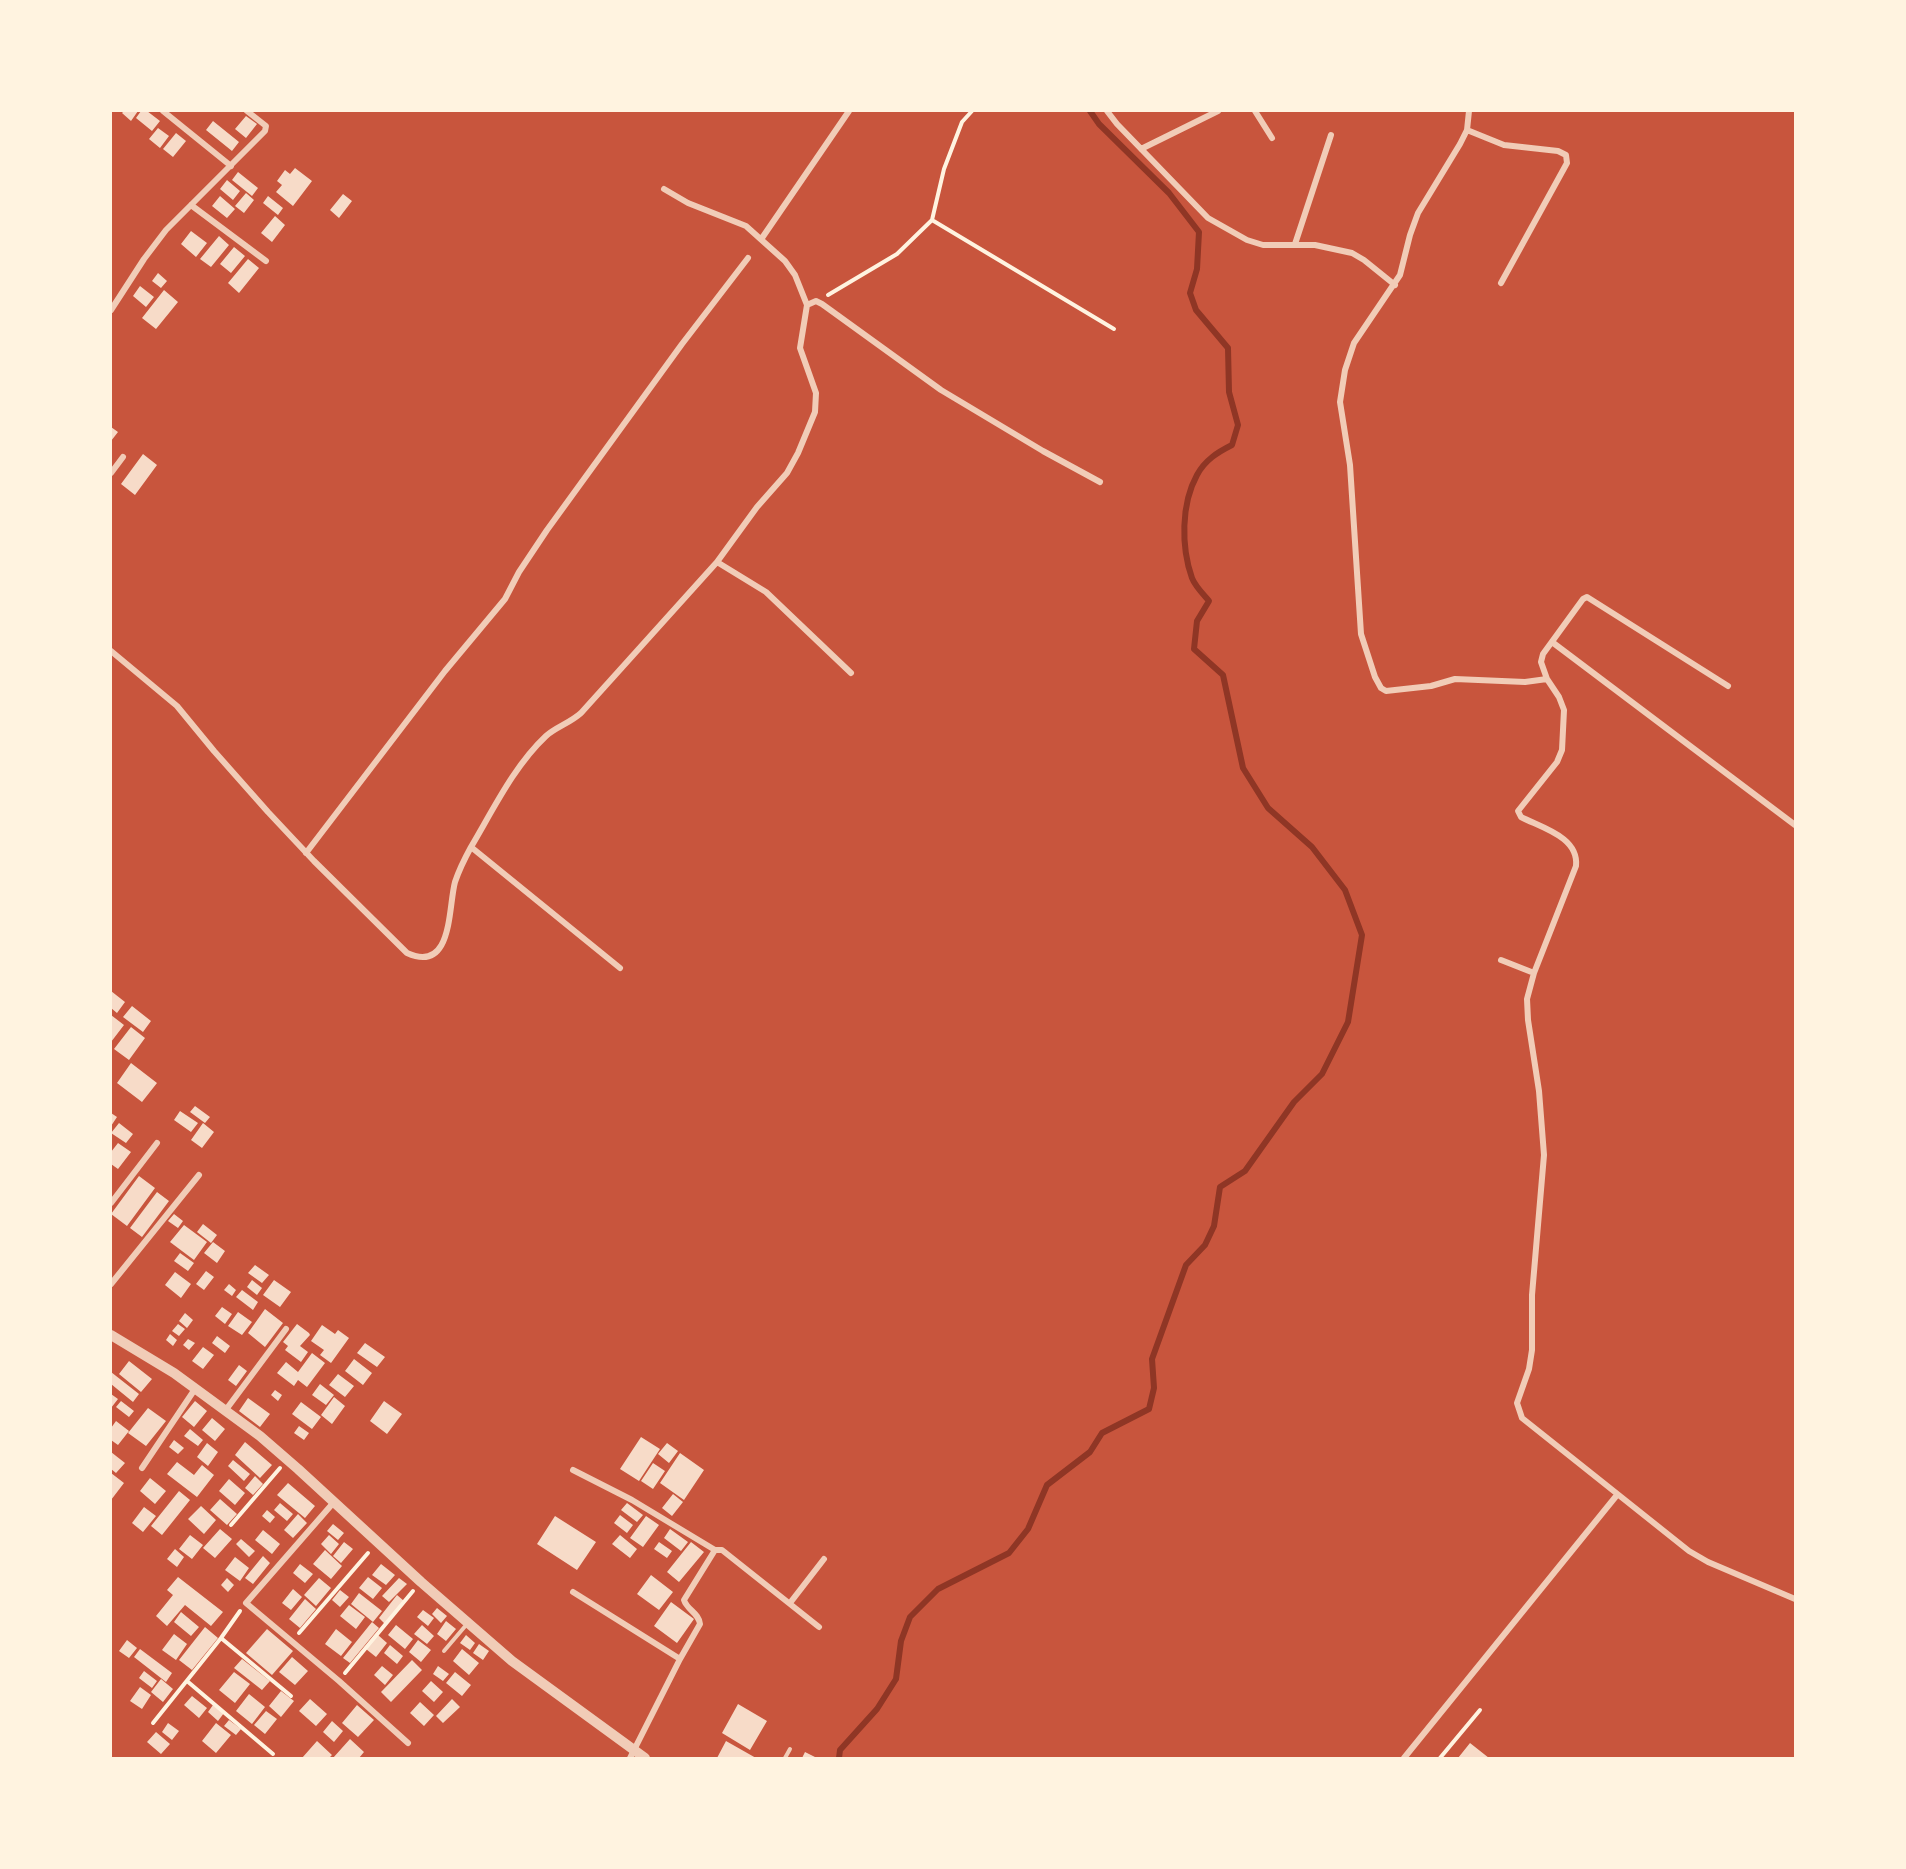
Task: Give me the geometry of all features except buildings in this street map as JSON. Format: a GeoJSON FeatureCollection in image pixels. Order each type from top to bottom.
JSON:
{"type":"FeatureCollection","features":[{"type":"Feature","properties":{"kind":"street"},"geometry":{"type":"LineString","coordinates":[[163,111],[231,166]]}},
{"type":"Feature","properties":{"kind":"street"},"geometry":{"type":"LineString","coordinates":[[111,310],[166,230],[265,131],[266,126],[247,111]]}},
{"type":"Feature","properties":{"kind":"street"},"geometry":{"type":"LineString","coordinates":[[762,238],[849,111]]}},
{"type":"Feature","properties":{"kind":"street"},"geometry":{"type":"LineString","coordinates":[[1107,111],[1208,218],[1247,240],[1263,245],[1315,245],[1352,253],[1395,285]]}},
{"type":"Feature","properties":{"kind":"street"},"geometry":{"type":"LineString","coordinates":[[1141,149],[1218,111]]}},
{"type":"Feature","properties":{"kind":"street"},"geometry":{"type":"LineString","coordinates":[[1255,111],[1272,138]]}},
{"type":"Feature","properties":{"kind":"street"},"geometry":{"type":"LineString","coordinates":[[1469,111],[1467,130],[1419,213],[1410,235],[1400,275],[1354,343],[1345,370],[1340,402],[1350,465],[1361,634],[1375,678],[1381,688],[1386,691],[1431,687],[1455,679],[1524,682],[1547,679]]}},
{"type":"Feature","properties":{"kind":"street"},"geometry":{"type":"LineString","coordinates":[[1467,130],[1504,145],[1558,151],[1566,154],[1567,163],[1501,283]]}},
{"type":"Feature","properties":{"kind":"street"},"geometry":{"type":"LineString","coordinates":[[1295,244],[1331,135]]}},
{"type":"Feature","properties":{"kind":"street"},"geometry":{"type":"LineString","coordinates":[[111,651],[177,705],[214,752],[306,853],[403,949],[414,956],[430,957],[436,954],[447,933],[455,883],[471,847],[518,771],[537,745],[550,732],[571,722],[581,713],[717,562],[787,473],[815,412],[816,393],[800,348],[807,305],[795,275],[785,261],[762,238],[746,226],[688,202],[664,189]]}},
{"type":"Feature","properties":{"kind":"street"},"geometry":{"type":"LineString","coordinates":[[191,205],[266,261]]}},
{"type":"Feature","properties":{"kind":"street"},"geometry":{"type":"LineString","coordinates":[[306,853],[445,671],[505,599],[519,572],[547,530],[682,344],[748,258]]}},
{"type":"Feature","properties":{"kind":"street"},"geometry":{"type":"LineString","coordinates":[[807,305],[816,301],[966,406],[1100,482]]}},
{"type":"Feature","properties":{"kind":"street"},"geometry":{"type":"LineString","coordinates":[[111,473],[123,457]]}},
{"type":"Feature","properties":{"kind":"street"},"geometry":{"type":"LineString","coordinates":[[717,562],[766,592],[851,673]]}},
{"type":"Feature","properties":{"kind":"street"},"geometry":{"type":"LineString","coordinates":[[1728,686],[1590,597],[1584,597],[1543,654],[1541,662],[1547,679],[1559,697],[1564,710],[1562,750],[1557,762],[1518,811],[1521,817],[1570,843],[1577,860],[1534,972],[1527,1006],[1539,1091],[1544,1155],[1532,1295],[1532,1350],[1529,1369],[1517,1403],[1522,1418],[1689,1551],[1708,1562],[1795,1599]]}},
{"type":"Feature","properties":{"kind":"street"},"geometry":{"type":"LineString","coordinates":[[1552,642],[1795,825]]}},
{"type":"Feature","properties":{"kind":"street"},"geometry":{"type":"LineString","coordinates":[[471,847],[620,968]]}},
{"type":"Feature","properties":{"kind":"street"},"geometry":{"type":"LineString","coordinates":[[1501,960],[1534,972]]}},
{"type":"Feature","properties":{"kind":"street"},"geometry":{"type":"LineString","coordinates":[[111,1203],[157,1143]]}},
{"type":"Feature","properties":{"kind":"street"},"geometry":{"type":"LineString","coordinates":[[111,1284],[200,1175]]}},
{"type":"Feature","properties":{"kind":"street"},"geometry":{"type":"LineString","coordinates":[[224,1411],[286,1329]]}},
{"type":"Feature","properties":{"kind":"street"},"geometry":{"type":"LineString","coordinates":[[112,1339],[174,1373],[260,1436],[467,1623],[632,1753],[645,1758]]}},
{"type":"Feature","properties":{"kind":"street"},"geometry":{"type":"LineString","coordinates":[[142,1468],[195,1389]]}},
{"type":"Feature","properties":{"kind":"street"},"geometry":{"type":"LineString","coordinates":[[573,1470],[632,1500],[715,1550],[722,1550],[819,1627]]}},
{"type":"Feature","properties":{"kind":"street"},"geometry":{"type":"LineString","coordinates":[[1404,1758],[1617,1495]]}},
{"type":"Feature","properties":{"kind":"street"},"geometry":{"type":"LineString","coordinates":[[334,1502],[246,1603],[408,1743]]}},
{"type":"Feature","properties":{"kind":"street"},"geometry":{"type":"LineString","coordinates":[[632,1753],[701,1622],[684,1600],[715,1550]]}},
{"type":"Feature","properties":{"kind":"street"},"geometry":{"type":"LineString","coordinates":[[790,1603],[824,1559]]}},
{"type":"Feature","properties":{"kind":"street"},"geometry":{"type":"LineString","coordinates":[[573,1592],[680,1659]]}},
{"type":"Feature","properties":{"kind":"lane"},"geometry":{"type":"LineString","coordinates":[[444,1651],[467,1623]]}},
{"type":"Feature","properties":{"kind":"lane"},"geometry":{"type":"LineString","coordinates":[[785,1758],[789,1749]]}},
{"type":"Feature","properties":{"kind":"path"},"geometry":{"type":"LineString","coordinates":[[816,301],[897,254],[932,220],[944,169],[962,122],[972,111]]}},
{"type":"Feature","properties":{"kind":"path"},"geometry":{"type":"LineString","coordinates":[[932,220],[1114,329]]}},
{"type":"Feature","properties":{"kind":"path"},"geometry":{"type":"LineString","coordinates":[[231,1525],[287,1459]]}},
{"type":"Feature","properties":{"kind":"path"},"geometry":{"type":"LineString","coordinates":[[292,1641],[377,1542]]}},
{"type":"Feature","properties":{"kind":"path"},"geometry":{"type":"LineString","coordinates":[[339,1681],[421,1582]]}},
{"type":"Feature","properties":{"kind":"path"},"geometry":{"type":"LineString","coordinates":[[153,1723],[246,1603]]}},
{"type":"Feature","properties":{"kind":"path"},"geometry":{"type":"LineString","coordinates":[[221,1638],[291,1696]]}},
{"type":"Feature","properties":{"kind":"path"},"geometry":{"type":"LineString","coordinates":[[187,1681],[273,1754]]}},
{"type":"Feature","properties":{"kind":"path"},"geometry":{"type":"LineString","coordinates":[[1440,1758],[1480,1710]]}},
{"type":"Feature","properties":{"kind":"waterway"},"geometry":{"type":"LineString","coordinates":[[839,1758],[840,1750],[877,1709],[896,1679],[901,1641],[910,1617],[938,1589],[1009,1553],[1028,1529],[1047,1485],[1090,1452],[1102,1433],[1149,1409],[1154,1388],[1152,1359],[1186,1265],[1205,1245],[1214,1226],[1220,1187],[1245,1171],[1294,1102],[1322,1074],[1348,1022],[1362,935],[1345,890],[1312,847],[1268,808],[1243,768],[1223,675],[1194,649],[1197,621],[1209,601],[1195,584],[1188,566],[1185,512],[1197,475],[1212,457],[1232,445],[1238,425],[1229,392],[1228,348],[1196,310],[1190,293],[1197,269],[1199,232],[1169,193],[1099,124],[1090,111]]}}]}
